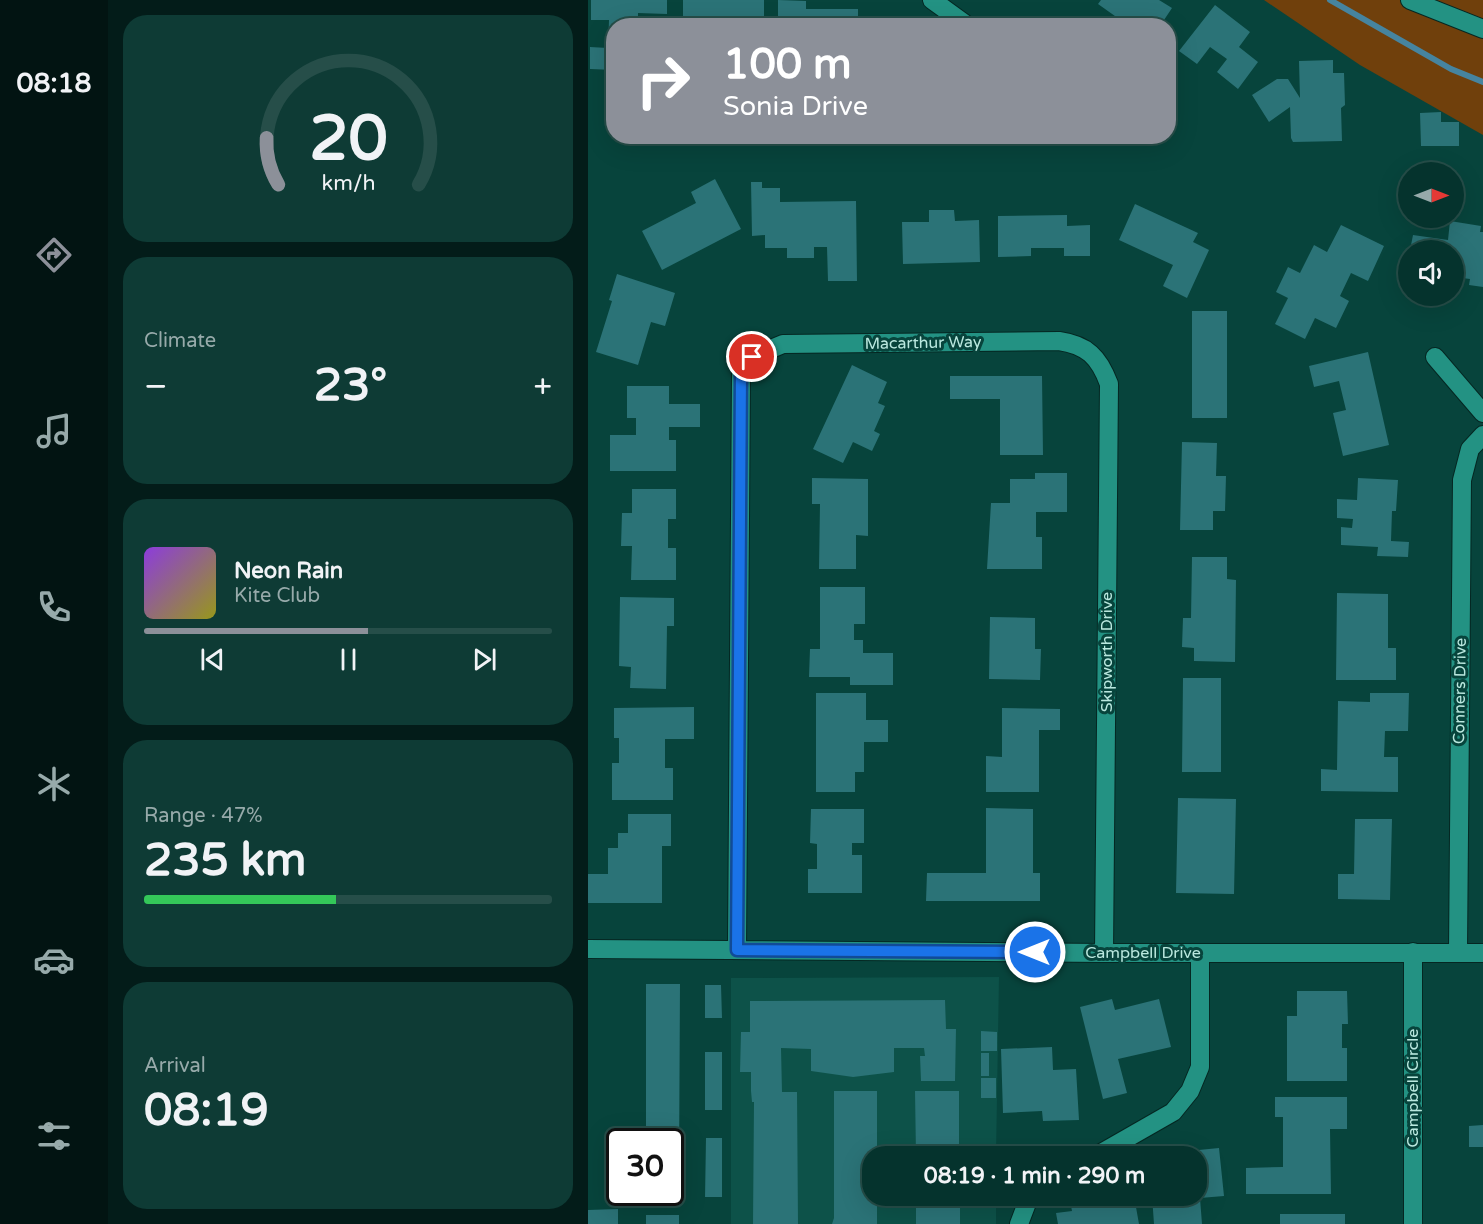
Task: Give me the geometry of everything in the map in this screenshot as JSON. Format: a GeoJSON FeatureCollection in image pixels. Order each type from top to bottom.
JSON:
{"type":"FeatureCollection","features":[{"type":"Feature","properties":{"kind":"street"},"geometry":{"type":"LineString","coordinates":[[932,0],[957,18]]}},
{"type":"Feature","properties":{"kind":"street"},"geometry":{"type":"LineString","coordinates":[[1410,0],[1483,29]]}},
{"type":"Feature","properties":{"kind":"street","name":"Macarthur Way"},"geometry":{"type":"LineString","coordinates":[[737,950],[741,374],[752,357],[783,344],[1047,341],[1077,344],[1093,355]]}},
{"type":"Feature","properties":{"kind":"street","name":"Skipworth Drive"},"geometry":{"type":"LineString","coordinates":[[1093,355],[1104,370],[1109,384],[1104,953]]}},
{"type":"Feature","properties":{"kind":"street"},"geometry":{"type":"LineString","coordinates":[[1435,357],[1483,413]]}},
{"type":"Feature","properties":{"kind":"street","name":"Conners Drive"},"geometry":{"type":"LineString","coordinates":[[1458,952],[1462,480],[1470,449],[1483,435]]}},
{"type":"Feature","properties":{"kind":"street","name":"Campbell Drive"},"geometry":{"type":"LineString","coordinates":[[588,949],[1483,953]]}},
{"type":"Feature","properties":{"kind":"street","name":"Campbell Circle"},"geometry":{"type":"LineString","coordinates":[[1413,952],[1413,1224]]}},
{"type":"Feature","properties":{"kind":"street"},"geometry":{"type":"LineString","coordinates":[[1114,1146],[1173,1112],[1190,1091],[1200,1067],[1200,953]]}},
{"type":"Feature","properties":{"kind":"street"},"geometry":{"type":"LineString","coordinates":[[1019,1224],[1026,1206]]}},
{"type":"Feature","properties":{"kind":"shaded area"},"geometry":{"type":"Polygon","coordinates":[[[1264,0],[1483,0],[1483,135],[1360,65],[1264,0]]]}},
{"type":"Feature","properties":{"kind":"shaded area"},"geometry":{"type":"Polygon","coordinates":[[[999,977],[996,1146],[862,1146],[862,1206],[996,1206],[996,1224],[731,1224],[731,978],[999,977]]]}},
{"type":"Feature","properties":{"kind":"building"},"geometry":{"type":"Polygon","coordinates":[[[591,0],[667,0],[667,14],[638,13],[638,18],[591,20],[591,0]]]}},
{"type":"Feature","properties":{"kind":"building"},"geometry":{"type":"Polygon","coordinates":[[[683,0],[764,0],[764,18],[683,18],[683,0]]]}},
{"type":"Feature","properties":{"kind":"building"},"geometry":{"type":"Polygon","coordinates":[[[778,0],[806,1],[806,9],[858,9],[858,18],[778,18],[778,0]]]}},
{"type":"Feature","properties":{"kind":"building"},"geometry":{"type":"Polygon","coordinates":[[[1101,0],[1159,0],[1172,8],[1165,18],[1118,18],[1098,4],[1101,0]]]}},
{"type":"Feature","properties":{"kind":"building"},"geometry":{"type":"Polygon","coordinates":[[[1215,5],[1250,32],[1239,47],[1258,62],[1238,89],[1217,72],[1227,59],[1210,47],[1197,64],[1179,51],[1215,5]]]}},
{"type":"Feature","properties":{"kind":"building"},"geometry":{"type":"Polygon","coordinates":[[[590,47],[606,48],[606,70],[590,69],[590,47]]]}},
{"type":"Feature","properties":{"kind":"building"},"geometry":{"type":"Polygon","coordinates":[[[1333,60],[1333,73],[1344,73],[1345,105],[1341,108],[1342,141],[1293,142],[1290,107],[1269,122],[1252,95],[1277,79],[1288,79],[1300,98],[1299,61],[1333,60]]]}},
{"type":"Feature","properties":{"kind":"building"},"geometry":{"type":"Polygon","coordinates":[[[1441,112],[1441,122],[1459,122],[1459,146],[1421,146],[1420,113],[1441,112]]]}},
{"type":"Feature","properties":{"kind":"building"},"geometry":{"type":"Polygon","coordinates":[[[715,179],[741,229],[662,270],[642,231],[696,203],[691,192],[715,179]]]}},
{"type":"Feature","properties":{"kind":"building"},"geometry":{"type":"Polygon","coordinates":[[[751,182],[762,182],[762,188],[780,188],[780,202],[856,201],[857,281],[828,281],[827,247],[814,247],[814,258],[787,258],[787,248],[765,248],[765,235],[752,236],[751,182]]]}},
{"type":"Feature","properties":{"kind":"building"},"geometry":{"type":"Polygon","coordinates":[[[1135,204],[1198,233],[1193,242],[1209,250],[1187,298],[1163,286],[1173,265],[1119,240],[1135,204]]]}},
{"type":"Feature","properties":{"kind":"building"},"geometry":{"type":"Polygon","coordinates":[[[929,210],[954,210],[955,221],[979,220],[980,262],[903,264],[902,222],[929,222],[929,210]]]}},
{"type":"Feature","properties":{"kind":"building"},"geometry":{"type":"Polygon","coordinates":[[[1067,215],[1067,226],[1090,225],[1090,256],[1064,256],[1064,248],[1031,248],[1031,256],[998,257],[998,216],[1067,215]]]}},
{"type":"Feature","properties":{"kind":"building"},"geometry":{"type":"Polygon","coordinates":[[[1464,223],[1481,226],[1480,232],[1483,232],[1483,287],[1469,285],[1470,279],[1464,278],[1464,240],[1448,240],[1449,228],[1464,228],[1464,223]]]}},
{"type":"Feature","properties":{"kind":"building"},"geometry":{"type":"Polygon","coordinates":[[[1341,225],[1384,246],[1368,281],[1351,273],[1340,296],[1349,301],[1336,328],[1315,318],[1305,339],[1275,324],[1288,298],[1276,292],[1288,267],[1300,273],[1314,245],[1327,252],[1341,225]]]}},
{"type":"Feature","properties":{"kind":"building"},"geometry":{"type":"Polygon","coordinates":[[[1413,235],[1448,240],[1412,240],[1413,235]]]}},
{"type":"Feature","properties":{"kind":"building"},"geometry":{"type":"Polygon","coordinates":[[[617,274],[675,293],[665,326],[651,322],[638,365],[596,352],[612,301],[609,300],[617,274]]]}},
{"type":"Feature","properties":{"kind":"building"},"geometry":{"type":"Polygon","coordinates":[[[1192,311],[1227,311],[1227,418],[1192,418],[1192,311]]]}},
{"type":"Feature","properties":{"kind":"building"},"geometry":{"type":"Polygon","coordinates":[[[1368,352],[1389,445],[1343,456],[1333,413],[1346,410],[1339,381],[1314,387],[1309,366],[1368,352]]]}},
{"type":"Feature","properties":{"kind":"building"},"geometry":{"type":"Polygon","coordinates":[[[852,365],[887,382],[878,403],[885,406],[874,431],[880,434],[872,451],[853,442],[843,463],[813,449],[852,365]]]}},
{"type":"Feature","properties":{"kind":"building"},"geometry":{"type":"Polygon","coordinates":[[[950,376],[1042,376],[1043,455],[1000,455],[1000,399],[950,399],[950,376]]]}},
{"type":"Feature","properties":{"kind":"building"},"geometry":{"type":"Polygon","coordinates":[[[627,386],[669,386],[669,404],[700,404],[700,427],[669,427],[669,440],[676,440],[676,471],[610,471],[610,435],[636,435],[636,418],[627,418],[627,386]]]}},
{"type":"Feature","properties":{"kind":"building"},"geometry":{"type":"Polygon","coordinates":[[[1182,442],[1217,443],[1216,476],[1226,476],[1225,511],[1213,511],[1213,530],[1180,530],[1182,442]]]}},
{"type":"Feature","properties":{"kind":"building"},"geometry":{"type":"Polygon","coordinates":[[[1035,473],[1067,473],[1067,512],[1036,512],[1036,537],[1042,537],[1042,569],[987,569],[991,503],[1010,503],[1010,479],[1035,479],[1035,473]]]}},
{"type":"Feature","properties":{"kind":"building"},"geometry":{"type":"Polygon","coordinates":[[[812,478],[868,479],[868,536],[856,535],[856,569],[819,569],[820,504],[812,504],[812,478]]]}},
{"type":"Feature","properties":{"kind":"building"},"geometry":{"type":"Polygon","coordinates":[[[1358,478],[1398,480],[1396,511],[1392,511],[1391,541],[1409,542],[1408,557],[1377,556],[1378,547],[1341,545],[1341,527],[1352,528],[1353,519],[1337,518],[1337,499],[1357,500],[1358,478]]]}},
{"type":"Feature","properties":{"kind":"building"},"geometry":{"type":"Polygon","coordinates":[[[632,489],[676,489],[676,519],[668,519],[668,548],[676,548],[676,580],[631,580],[632,546],[621,546],[622,513],[632,513],[632,489]]]}},
{"type":"Feature","properties":{"kind":"building"},"geometry":{"type":"Polygon","coordinates":[[[1192,557],[1227,557],[1227,579],[1236,580],[1235,662],[1194,661],[1194,648],[1182,647],[1183,618],[1191,618],[1192,557]]]}},
{"type":"Feature","properties":{"kind":"building"},"geometry":{"type":"Polygon","coordinates":[[[820,587],[865,587],[865,624],[854,624],[854,640],[863,640],[863,653],[893,653],[893,685],[850,685],[850,677],[809,677],[810,649],[820,649],[820,587]]]}},
{"type":"Feature","properties":{"kind":"building"},"geometry":{"type":"Polygon","coordinates":[[[1337,593],[1388,594],[1388,648],[1396,648],[1396,680],[1336,680],[1337,593]]]}},
{"type":"Feature","properties":{"kind":"building"},"geometry":{"type":"Polygon","coordinates":[[[620,597],[674,598],[674,626],[667,626],[666,689],[630,688],[631,667],[619,666],[620,597]]]}},
{"type":"Feature","properties":{"kind":"building"},"geometry":{"type":"Polygon","coordinates":[[[990,617],[1035,618],[1035,649],[1041,649],[1040,680],[989,679],[990,617]]]}},
{"type":"Feature","properties":{"kind":"building"},"geometry":{"type":"Polygon","coordinates":[[[1183,678],[1221,678],[1221,772],[1182,772],[1183,678]]]}},
{"type":"Feature","properties":{"kind":"building"},"geometry":{"type":"Polygon","coordinates":[[[816,693],[866,693],[866,720],[888,720],[888,742],[864,742],[864,772],[855,772],[855,792],[816,792],[816,693]]]}},
{"type":"Feature","properties":{"kind":"building"},"geometry":{"type":"Polygon","coordinates":[[[1370,693],[1409,693],[1408,731],[1385,731],[1384,757],[1398,757],[1398,792],[1321,791],[1321,769],[1337,770],[1338,701],[1370,702],[1370,693]]]}},
{"type":"Feature","properties":{"kind":"building"},"geometry":{"type":"Polygon","coordinates":[[[694,707],[694,739],[665,739],[665,768],[673,768],[673,800],[612,800],[612,763],[619,763],[619,738],[614,738],[614,708],[694,707]]]}},
{"type":"Feature","properties":{"kind":"building"},"geometry":{"type":"Polygon","coordinates":[[[1002,708],[1060,709],[1060,730],[1039,730],[1039,792],[986,792],[986,756],[1002,757],[1002,708]]]}},
{"type":"Feature","properties":{"kind":"building"},"geometry":{"type":"Polygon","coordinates":[[[1178,798],[1236,799],[1234,894],[1176,893],[1178,798]]]}},
{"type":"Feature","properties":{"kind":"building"},"geometry":{"type":"Polygon","coordinates":[[[986,808],[1033,809],[1033,873],[1040,873],[1040,901],[926,901],[927,873],[986,873],[986,808]]]}},
{"type":"Feature","properties":{"kind":"building"},"geometry":{"type":"Polygon","coordinates":[[[811,809],[864,809],[864,843],[852,843],[852,855],[862,855],[862,893],[808,893],[808,869],[817,869],[817,844],[810,843],[811,809]]]}},
{"type":"Feature","properties":{"kind":"building"},"geometry":{"type":"Polygon","coordinates":[[[628,814],[671,814],[671,846],[662,846],[662,903],[588,903],[588,874],[608,874],[608,848],[618,848],[618,833],[628,833],[628,814]]]}},
{"type":"Feature","properties":{"kind":"building"},"geometry":{"type":"Polygon","coordinates":[[[1355,819],[1392,819],[1390,900],[1338,899],[1338,874],[1354,874],[1355,819]]]}},
{"type":"Feature","properties":{"kind":"building"},"geometry":{"type":"Polygon","coordinates":[[[646,984],[680,984],[679,1128],[646,1128],[646,984]]]}},
{"type":"Feature","properties":{"kind":"building"},"geometry":{"type":"Polygon","coordinates":[[[705,985],[721,985],[722,1018],[705,1018],[705,985]]]}},
{"type":"Feature","properties":{"kind":"building"},"geometry":{"type":"Polygon","coordinates":[[[1297,991],[1347,991],[1348,1024],[1342,1024],[1342,1048],[1347,1048],[1347,1081],[1287,1081],[1287,1016],[1297,1016],[1297,991]]]}},
{"type":"Feature","properties":{"kind":"building"},"geometry":{"type":"Polygon","coordinates":[[[1112,999],[1115,1010],[1159,999],[1171,1047],[1118,1059],[1127,1093],[1103,1099],[1080,1007],[1112,999]]]}},
{"type":"Feature","properties":{"kind":"building"},"geometry":{"type":"Polygon","coordinates":[[[945,1000],[946,1029],[956,1029],[955,1081],[921,1081],[920,1056],[925,1056],[924,1048],[894,1048],[894,1072],[853,1077],[811,1071],[811,1049],[781,1048],[782,1092],[797,1092],[798,1224],[753,1224],[754,1102],[752,1102],[751,1072],[740,1072],[741,1032],[750,1032],[750,1001],[945,1000]]]}},
{"type":"Feature","properties":{"kind":"building"},"geometry":{"type":"Polygon","coordinates":[[[981,1031],[997,1032],[997,1051],[981,1051],[981,1031]]]}},
{"type":"Feature","properties":{"kind":"building"},"geometry":{"type":"Polygon","coordinates":[[[1052,1047],[1053,1070],[1076,1069],[1079,1120],[1043,1121],[1042,1111],[1003,1113],[1001,1049],[1052,1047]]]}},
{"type":"Feature","properties":{"kind":"building"},"geometry":{"type":"Polygon","coordinates":[[[705,1052],[722,1052],[722,1110],[705,1110],[705,1052]]]}},
{"type":"Feature","properties":{"kind":"building"},"geometry":{"type":"Polygon","coordinates":[[[981,1053],[989,1053],[989,1076],[981,1076],[981,1053]]]}},
{"type":"Feature","properties":{"kind":"building"},"geometry":{"type":"Polygon","coordinates":[[[981,1078],[996,1078],[996,1098],[981,1098],[981,1078]]]}},
{"type":"Feature","properties":{"kind":"building"},"geometry":{"type":"Polygon","coordinates":[[[834,1091],[877,1091],[877,1146],[862,1146],[862,1206],[877,1206],[877,1224],[832,1224],[834,1218],[834,1091]]]}},
{"type":"Feature","properties":{"kind":"building"},"geometry":{"type":"Polygon","coordinates":[[[915,1091],[959,1091],[959,1146],[916,1146],[915,1091]]]}},
{"type":"Feature","properties":{"kind":"building"},"geometry":{"type":"Polygon","coordinates":[[[1275,1097],[1347,1097],[1347,1129],[1330,1129],[1331,1194],[1246,1194],[1246,1168],[1283,1167],[1283,1117],[1275,1117],[1275,1097]]]}},
{"type":"Feature","properties":{"kind":"building"},"geometry":{"type":"Polygon","coordinates":[[[1483,1125],[1483,1147],[1469,1147],[1469,1126],[1483,1125]]]}},
{"type":"Feature","properties":{"kind":"building"},"geometry":{"type":"Polygon","coordinates":[[[706,1138],[722,1138],[722,1197],[705,1197],[706,1138]]]}},
{"type":"Feature","properties":{"kind":"building"},"geometry":{"type":"Polygon","coordinates":[[[1219,1148],[1224,1196],[1207,1197],[1207,1149],[1219,1148]]]}},
{"type":"Feature","properties":{"kind":"building"},"geometry":{"type":"Polygon","coordinates":[[[916,1206],[960,1206],[960,1224],[916,1224],[916,1206]]]}},
{"type":"Feature","properties":{"kind":"building"},"geometry":{"type":"Polygon","coordinates":[[[1071,1206],[1136,1206],[1139,1224],[1058,1224],[1056,1213],[1072,1211],[1071,1206]]]}},
{"type":"Feature","properties":{"kind":"building"},"geometry":{"type":"Polygon","coordinates":[[[1153,1206],[1201,1206],[1202,1224],[1154,1224],[1153,1206]]]}},
{"type":"Feature","properties":{"kind":"building"},"geometry":{"type":"Polygon","coordinates":[[[618,1209],[618,1224],[588,1224],[588,1210],[618,1209]]]}},
{"type":"Feature","properties":{"kind":"building"},"geometry":{"type":"Polygon","coordinates":[[[1280,1214],[1345,1214],[1345,1224],[1280,1224],[1280,1214]]]}},
{"type":"Feature","properties":{"kind":"building"},"geometry":{"type":"Polygon","coordinates":[[[646,1215],[679,1215],[679,1224],[646,1224],[646,1215]]]}},
{"type":"Feature","properties":{"kind":"waterway"},"geometry":{"type":"LineString","coordinates":[[1330,0],[1451,69],[1483,82]]}},
{"type":"Feature","properties":{"kind":"route"},"geometry":{"type":"LineString","coordinates":[[752,357],[741,374],[737,950],[1035,952]]}}]}
